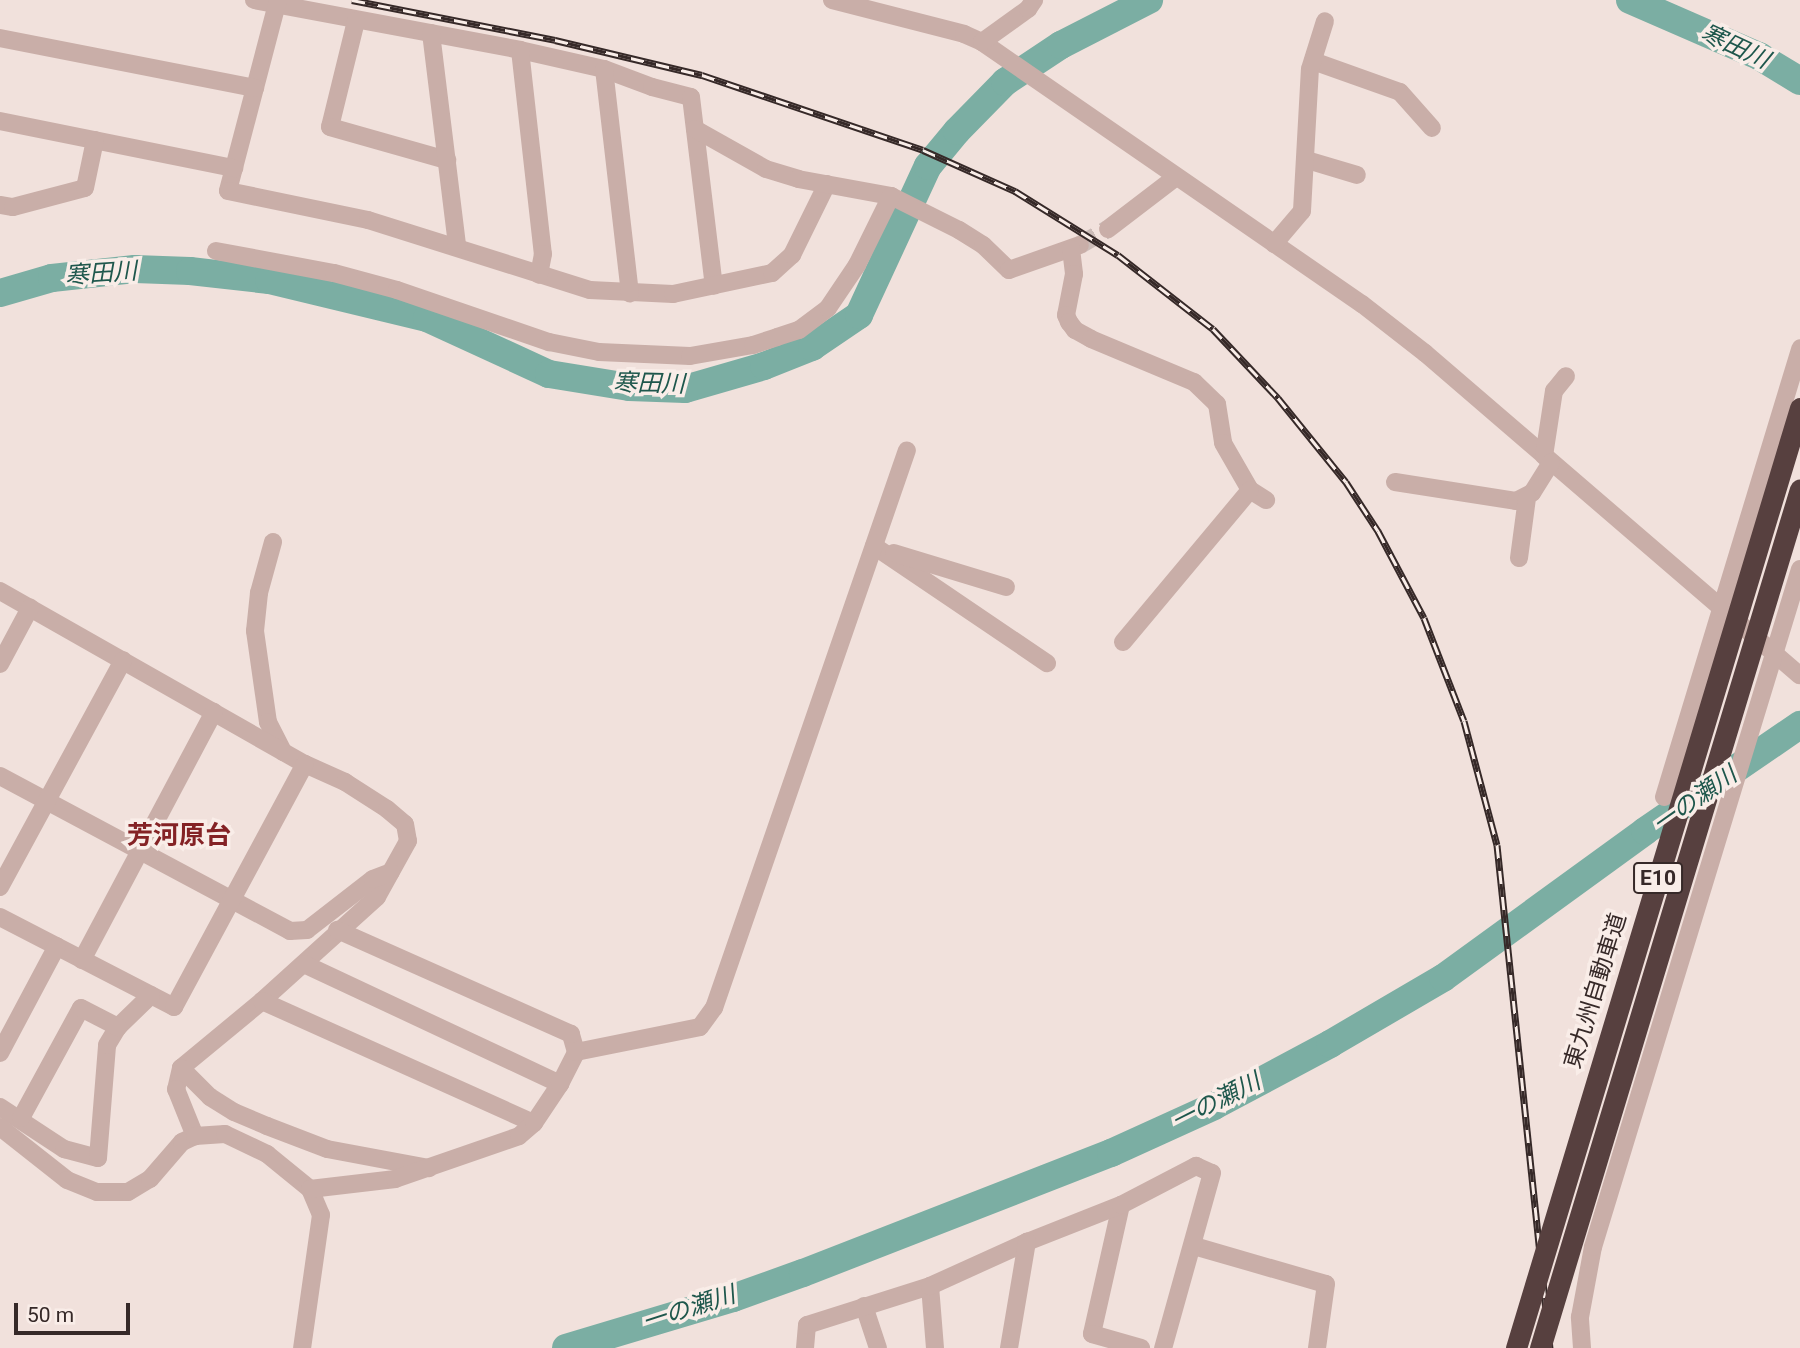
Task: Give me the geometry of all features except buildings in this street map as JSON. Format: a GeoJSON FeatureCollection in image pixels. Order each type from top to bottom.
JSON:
{"type":"FeatureCollection","features":[{"type":"Feature","properties":{"kind":"highway","name":"東九州自動車道"},"geometry":{"type":"LineString","coordinates":[[1516,1348],[1800,408]]}},
{"type":"Feature","properties":{"kind":"highway","name":"E10"},"geometry":{"type":"LineString","coordinates":[[1540,1348],[1800,489]]}},
{"type":"Feature","properties":{"kind":"street"},"geometry":{"type":"LineString","coordinates":[[254,0],[277,2],[356,21],[520,50],[604,69],[652,87],[691,97],[714,286]]}},
{"type":"Feature","properties":{"kind":"street"},"geometry":{"type":"LineString","coordinates":[[832,0],[964,34],[986,45],[1362,304],[1425,353],[1800,675]]}},
{"type":"Feature","properties":{"kind":"street"},"geometry":{"type":"LineString","coordinates":[[986,45],[1028,9],[1034,0]]}},
{"type":"Feature","properties":{"kind":"street"},"geometry":{"type":"LineString","coordinates":[[277,2],[228,191],[368,220],[590,290],[673,294],[772,273],[792,255],[827,184]]}},
{"type":"Feature","properties":{"kind":"street"},"geometry":{"type":"LineString","coordinates":[[356,21],[330,127],[447,160]]}},
{"type":"Feature","properties":{"kind":"street"},"geometry":{"type":"LineString","coordinates":[[1275,244],[1302,211],[1312,61],[1325,21]]}},
{"type":"Feature","properties":{"kind":"street"},"geometry":{"type":"LineString","coordinates":[[432,33],[457,246]]}},
{"type":"Feature","properties":{"kind":"street"},"geometry":{"type":"LineString","coordinates":[[0,38],[255,88]]}},
{"type":"Feature","properties":{"kind":"street"},"geometry":{"type":"LineString","coordinates":[[520,50],[543,254],[539,275]]}},
{"type":"Feature","properties":{"kind":"street"},"geometry":{"type":"LineString","coordinates":[[1312,61],[1400,92],[1432,128]]}},
{"type":"Feature","properties":{"kind":"street"},"geometry":{"type":"LineString","coordinates":[[604,69],[630,294]]}},
{"type":"Feature","properties":{"kind":"street"},"geometry":{"type":"LineString","coordinates":[[0,121],[234,168]]}},
{"type":"Feature","properties":{"kind":"street"},"geometry":{"type":"LineString","coordinates":[[695,129],[766,169],[891,196],[983,245],[1009,271],[1076,247],[1066,314],[1075,330],[1091,340],[1194,382],[1217,404],[1223,443],[1250,490],[1266,500]]}},
{"type":"Feature","properties":{"kind":"street"},"geometry":{"type":"LineString","coordinates":[[0,205],[13,207],[85,188],[95,140]]}},
{"type":"Feature","properties":{"kind":"street"},"geometry":{"type":"LineString","coordinates":[[1307,160],[1357,174]]}},
{"type":"Feature","properties":{"kind":"street"},"geometry":{"type":"LineString","coordinates":[[1108,229],[1176,177]]}},
{"type":"Feature","properties":{"kind":"street"},"geometry":{"type":"LineString","coordinates":[[216,251],[334,273],[397,290],[549,342],[599,352],[690,356],[799,330],[828,309],[857,265],[891,196]]}},
{"type":"Feature","properties":{"kind":"street"},"geometry":{"type":"LineString","coordinates":[[1664,797],[1800,348]]}},
{"type":"Feature","properties":{"kind":"street"},"geometry":{"type":"LineString","coordinates":[[1518,558],[1527,498],[1548,459],[1554,391],[1566,376]]}},
{"type":"Feature","properties":{"kind":"street"},"geometry":{"type":"LineString","coordinates":[[576,1052],[700,1027],[714,1008],[907,450]]}},
{"type":"Feature","properties":{"kind":"street"},"geometry":{"type":"LineString","coordinates":[[1395,482],[1510,500],[1527,498]]}},
{"type":"Feature","properties":{"kind":"street"},"geometry":{"type":"LineString","coordinates":[[1123,642],[1250,490]]}},
{"type":"Feature","properties":{"kind":"street"},"geometry":{"type":"LineString","coordinates":[[273,542],[259,593],[256,631],[268,722],[284,752]]}},
{"type":"Feature","properties":{"kind":"street"},"geometry":{"type":"LineString","coordinates":[[874,547],[1006,587]]}},
{"type":"Feature","properties":{"kind":"street"},"geometry":{"type":"LineString","coordinates":[[874,547],[1047,663]]}},
{"type":"Feature","properties":{"kind":"street"},"geometry":{"type":"LineString","coordinates":[[1582,1348],[1580,1317],[1583,1288],[1593,1247],[1800,569]]}},
{"type":"Feature","properties":{"kind":"street"},"geometry":{"type":"LineString","coordinates":[[0,591],[305,764],[345,782],[405,824],[408,841],[377,897],[337,930],[262,1001],[181,1068],[176,1089],[195,1136]]}},
{"type":"Feature","properties":{"kind":"street"},"geometry":{"type":"LineString","coordinates":[[0,664],[30,608]]}},
{"type":"Feature","properties":{"kind":"street"},"geometry":{"type":"LineString","coordinates":[[0,887],[122,660]]}},
{"type":"Feature","properties":{"kind":"street"},"geometry":{"type":"LineString","coordinates":[[82,960],[214,712]]}},
{"type":"Feature","properties":{"kind":"street"},"geometry":{"type":"LineString","coordinates":[[0,917],[174,1007],[305,764]]}},
{"type":"Feature","properties":{"kind":"street"},"geometry":{"type":"LineString","coordinates":[[0,776],[290,931],[307,930],[373,878],[391,872]]}},
{"type":"Feature","properties":{"kind":"street"},"geometry":{"type":"LineString","coordinates":[[310,1189],[395,1180],[519,1136],[534,1123],[560,1084],[576,1052],[571,1034],[337,930]]}},
{"type":"Feature","properties":{"kind":"street"},"geometry":{"type":"LineString","coordinates":[[0,1053],[57,946]]}},
{"type":"Feature","properties":{"kind":"street"},"geometry":{"type":"LineString","coordinates":[[304,964],[560,1084]]}},
{"type":"Feature","properties":{"kind":"street"},"geometry":{"type":"LineString","coordinates":[[0,1107],[21,1118],[64,1149],[98,1158],[107,1045],[118,1027],[151,995]]}},
{"type":"Feature","properties":{"kind":"street"},"geometry":{"type":"LineString","coordinates":[[262,1001],[534,1123]]}},
{"type":"Feature","properties":{"kind":"street"},"geometry":{"type":"LineString","coordinates":[[21,1118],[81,1008],[118,1027]]}},
{"type":"Feature","properties":{"kind":"street"},"geometry":{"type":"LineString","coordinates":[[181,1068],[210,1097],[234,1112],[267,1126],[327,1149],[429,1168]]}},
{"type":"Feature","properties":{"kind":"street"},"geometry":{"type":"LineString","coordinates":[[0,1127],[67,1180],[97,1192],[128,1192],[150,1179],[182,1142],[195,1136],[225,1134],[267,1154],[310,1189],[321,1214],[302,1348]]}},
{"type":"Feature","properties":{"kind":"street"},"geometry":{"type":"LineString","coordinates":[[804,1348],[807,1325],[930,1286],[1027,1242],[1121,1205],[1196,1166],[1212,1173],[1194,1246],[1163,1348]]}},
{"type":"Feature","properties":{"kind":"street"},"geometry":{"type":"LineString","coordinates":[[1121,1205],[1092,1335],[1141,1348]]}},
{"type":"Feature","properties":{"kind":"street"},"geometry":{"type":"LineString","coordinates":[[1009,1348],[1027,1242]]}},
{"type":"Feature","properties":{"kind":"street"},"geometry":{"type":"LineString","coordinates":[[1194,1246],[1325,1284],[1317,1348]]}},
{"type":"Feature","properties":{"kind":"street"},"geometry":{"type":"LineString","coordinates":[[930,1286],[935,1348]]}},
{"type":"Feature","properties":{"kind":"street"},"geometry":{"type":"LineString","coordinates":[[864,1307],[878,1348]]}},
{"type":"Feature","properties":{"kind":"waterway","name":"寒田川"},"geometry":{"type":"LineString","coordinates":[[0,293],[52,278],[135,269],[190,271],[269,280],[427,318],[549,374],[629,387],[685,389],[764,366],[812,347],[859,315],[928,166],[957,131],[1005,82],[1061,45],[1149,0]]}},
{"type":"Feature","properties":{"kind":"waterway","name":"寒田川"},"geometry":{"type":"LineString","coordinates":[[1630,0],[1759,56],[1800,81]]}},
{"type":"Feature","properties":{"kind":"waterway","name":"一の瀬川"},"geometry":{"type":"LineString","coordinates":[[566,1348],[733,1298],[803,1273],[1111,1153],[1214,1106],[1330,1044],[1443,978],[1645,831],[1800,725]]}},
{"type":"Feature","properties":{"kind":"tunnel"},"geometry":{"type":"LineString","coordinates":[[1080,245],[1108,229]]}},
{"type":"Feature","properties":{"kind":"railway"},"geometry":{"type":"LineString","coordinates":[[352,0],[555,40],[702,75],[923,150],[1015,191],[1118,255],[1213,329],[1278,398],[1346,482],[1378,531],[1424,618],[1464,721],[1497,845],[1550,1348]]}},
{"type":"Feature","properties":{"kind":"district","name":"芳河原台"},"geometry":{"type":"Point","coordinates":[179,836]}}]}
